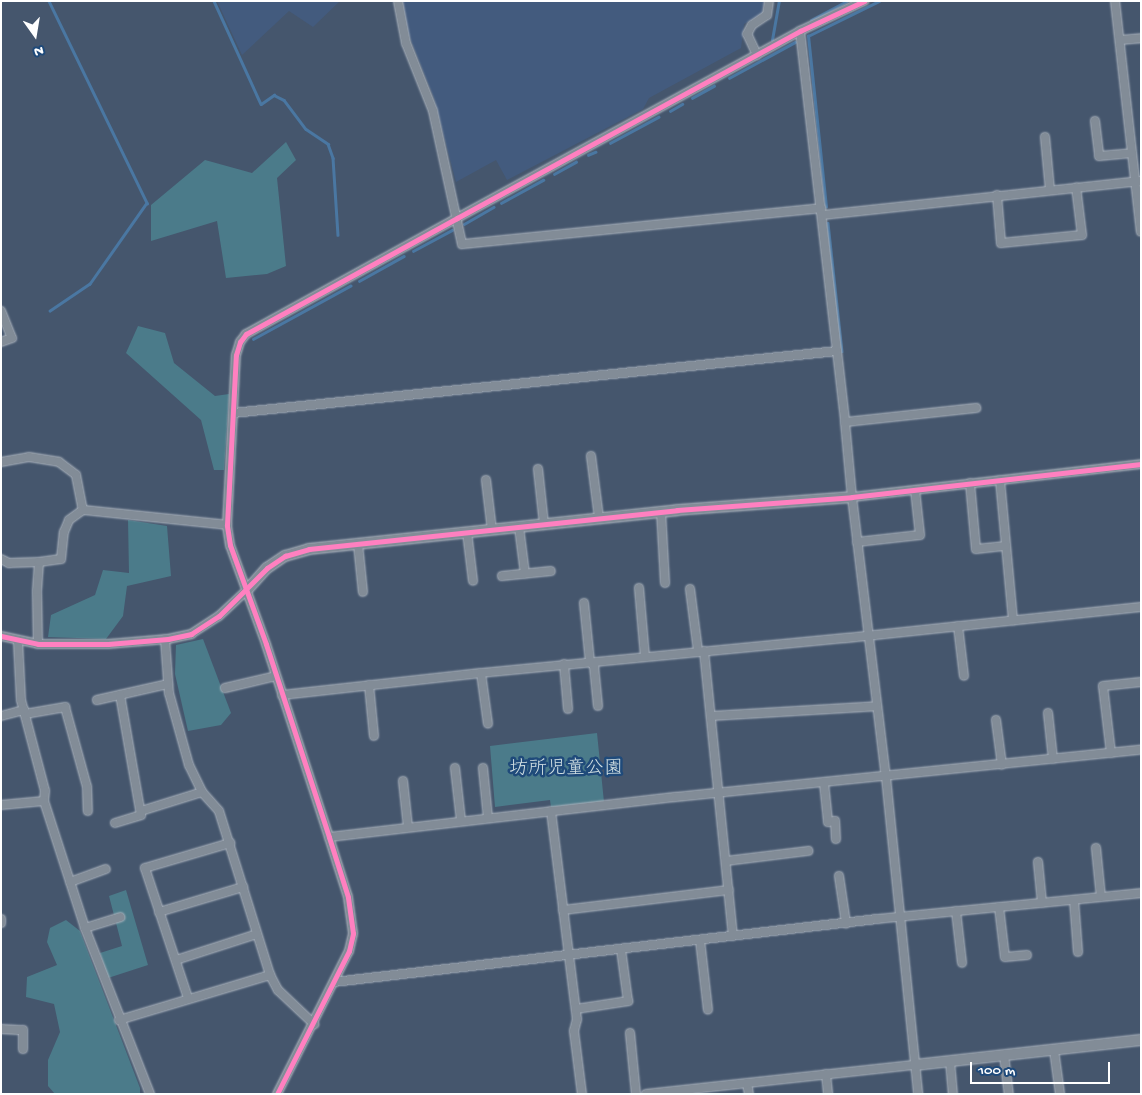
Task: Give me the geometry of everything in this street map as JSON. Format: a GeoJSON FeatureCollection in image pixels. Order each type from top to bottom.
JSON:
{"type":"FeatureCollection","features":[{"type":"Feature","properties":{"kind":"street"},"geometry":{"type":"LineString","coordinates":[[398,1],[406,43],[433,111],[462,244],[1138,181]]}},
{"type":"Feature","properties":{"kind":"street"},"geometry":{"type":"LineString","coordinates":[[757,55],[747,34],[752,25],[767,15],[769,1]]}},
{"type":"Feature","properties":{"kind":"street"},"geometry":{"type":"LineString","coordinates":[[277,1094],[314,1024],[349,951],[353,933],[350,906],[329,837],[247,590],[230,545],[227,525],[236,355],[246,334],[800,31],[864,1]]}},
{"type":"Feature","properties":{"kind":"street"},"geometry":{"type":"LineString","coordinates":[[1116,1],[1132,153],[1138,181],[1141,232]]}},
{"type":"Feature","properties":{"kind":"street"},"geometry":{"type":"LineString","coordinates":[[800,31],[857,542],[886,777],[918,1094]]}},
{"type":"Feature","properties":{"kind":"street"},"geometry":{"type":"LineString","coordinates":[[1120,40],[1141,38]]}},
{"type":"Feature","properties":{"kind":"street"},"geometry":{"type":"LineString","coordinates":[[1095,121],[1099,156],[1132,153]]}},
{"type":"Feature","properties":{"kind":"street"},"geometry":{"type":"LineString","coordinates":[[1045,137],[1050,190]]}},
{"type":"Feature","properties":{"kind":"street"},"geometry":{"type":"LineString","coordinates":[[997,195],[1001,243],[1064,237],[1082,235],[1076,187]]}},
{"type":"Feature","properties":{"kind":"street"},"geometry":{"type":"LineString","coordinates":[[1,311],[12,338],[1,342]]}},
{"type":"Feature","properties":{"kind":"street"},"geometry":{"type":"LineString","coordinates":[[233,413],[837,351]]}},
{"type":"Feature","properties":{"kind":"street"},"geometry":{"type":"LineString","coordinates":[[845,422],[976,408]]}},
{"type":"Feature","properties":{"kind":"street"},"geometry":{"type":"LineString","coordinates":[[591,456],[599,518]]}},
{"type":"Feature","properties":{"kind":"street"},"geometry":{"type":"LineString","coordinates":[[1,462],[29,457],[58,462],[76,475],[83,510]]}},
{"type":"Feature","properties":{"kind":"street"},"geometry":{"type":"LineString","coordinates":[[1,636],[38,644],[108,644],[165,639],[191,634],[219,616],[267,568],[285,556],[309,549],[661,511],[852,497],[1141,464]]}},
{"type":"Feature","properties":{"kind":"street"},"geometry":{"type":"LineString","coordinates":[[538,469],[544,524]]}},
{"type":"Feature","properties":{"kind":"street"},"geometry":{"type":"LineString","coordinates":[[486,480],[492,530]]}},
{"type":"Feature","properties":{"kind":"street"},"geometry":{"type":"LineString","coordinates":[[1000,480],[1013,620]]}},
{"type":"Feature","properties":{"kind":"street"},"geometry":{"type":"LineString","coordinates":[[970,483],[976,549],[1006,546]]}},
{"type":"Feature","properties":{"kind":"street"},"geometry":{"type":"LineString","coordinates":[[857,542],[920,535],[915,490]]}},
{"type":"Feature","properties":{"kind":"street"},"geometry":{"type":"LineString","coordinates":[[1,559],[9,563],[61,559],[64,532],[69,520],[83,510],[227,525]]}},
{"type":"Feature","properties":{"kind":"street"},"geometry":{"type":"LineString","coordinates":[[661,511],[665,583]]}},
{"type":"Feature","properties":{"kind":"street"},"geometry":{"type":"LineString","coordinates":[[519,527],[524,574]]}},
{"type":"Feature","properties":{"kind":"street"},"geometry":{"type":"LineString","coordinates":[[467,532],[473,581]]}},
{"type":"Feature","properties":{"kind":"street"},"geometry":{"type":"LineString","coordinates":[[358,544],[363,592]]}},
{"type":"Feature","properties":{"kind":"street"},"geometry":{"type":"LineString","coordinates":[[38,644],[37,591],[39,562]]}},
{"type":"Feature","properties":{"kind":"street"},"geometry":{"type":"LineString","coordinates":[[502,576],[551,571]]}},
{"type":"Feature","properties":{"kind":"street"},"geometry":{"type":"LineString","coordinates":[[639,588],[645,656]]}},
{"type":"Feature","properties":{"kind":"street"},"geometry":{"type":"LineString","coordinates":[[690,589],[711,716],[733,936]]}},
{"type":"Feature","properties":{"kind":"street"},"geometry":{"type":"LineString","coordinates":[[584,603],[590,662],[594,666],[598,706]]}},
{"type":"Feature","properties":{"kind":"street"},"geometry":{"type":"LineString","coordinates":[[282,695],[564,664],[869,636],[1141,607]]}},
{"type":"Feature","properties":{"kind":"street"},"geometry":{"type":"LineString","coordinates":[[958,626],[964,676]]}},
{"type":"Feature","properties":{"kind":"street"},"geometry":{"type":"LineString","coordinates":[[165,639],[168,684],[189,765],[202,792],[219,811],[270,975],[278,990],[314,1024]]}},
{"type":"Feature","properties":{"kind":"street"},"geometry":{"type":"LineString","coordinates":[[18,641],[21,700],[45,791],[44,801],[85,928],[119,1020],[150,1094]]}},
{"type":"Feature","properties":{"kind":"street"},"geometry":{"type":"LineString","coordinates":[[564,664],[568,710]]}},
{"type":"Feature","properties":{"kind":"street"},"geometry":{"type":"LineString","coordinates":[[481,673],[488,724]]}},
{"type":"Feature","properties":{"kind":"street"},"geometry":{"type":"LineString","coordinates":[[225,688],[276,676]]}},
{"type":"Feature","properties":{"kind":"street"},"geometry":{"type":"LineString","coordinates":[[1111,753],[1103,686],[1141,682]]}},
{"type":"Feature","properties":{"kind":"street"},"geometry":{"type":"LineString","coordinates":[[96,700],[168,684]]}},
{"type":"Feature","properties":{"kind":"street"},"geometry":{"type":"LineString","coordinates":[[369,686],[374,736]]}},
{"type":"Feature","properties":{"kind":"street"},"geometry":{"type":"LineString","coordinates":[[115,823],[141,815],[120,695]]}},
{"type":"Feature","properties":{"kind":"street"},"geometry":{"type":"LineString","coordinates":[[711,716],[877,706]]}},
{"type":"Feature","properties":{"kind":"street"},"geometry":{"type":"LineString","coordinates":[[1,716],[65,707],[87,787],[88,811]]}},
{"type":"Feature","properties":{"kind":"street"},"geometry":{"type":"LineString","coordinates":[[1048,714],[1052,759]]}},
{"type":"Feature","properties":{"kind":"street"},"geometry":{"type":"LineString","coordinates":[[996,720],[1002,765]]}},
{"type":"Feature","properties":{"kind":"street"},"geometry":{"type":"LineString","coordinates":[[329,837],[551,811],[1141,750]]}},
{"type":"Feature","properties":{"kind":"street"},"geometry":{"type":"LineString","coordinates":[[455,768],[461,821]]}},
{"type":"Feature","properties":{"kind":"street"},"geometry":{"type":"LineString","coordinates":[[483,768],[488,818]]}},
{"type":"Feature","properties":{"kind":"street"},"geometry":{"type":"LineString","coordinates":[[403,781],[408,827]]}},
{"type":"Feature","properties":{"kind":"street"},"geometry":{"type":"LineString","coordinates":[[824,783],[828,822],[835,821],[836,839]]}},
{"type":"Feature","properties":{"kind":"street"},"geometry":{"type":"LineString","coordinates":[[141,811],[202,792]]}},
{"type":"Feature","properties":{"kind":"street"},"geometry":{"type":"LineString","coordinates":[[1,805],[44,801]]}},
{"type":"Feature","properties":{"kind":"street"},"geometry":{"type":"LineString","coordinates":[[551,811],[576,1009],[577,1019],[574,1031],[582,1094]]}},
{"type":"Feature","properties":{"kind":"street"},"geometry":{"type":"LineString","coordinates":[[188,998],[145,868],[230,843]]}},
{"type":"Feature","properties":{"kind":"street"},"geometry":{"type":"LineString","coordinates":[[1096,848],[1102,897]]}},
{"type":"Feature","properties":{"kind":"street"},"geometry":{"type":"LineString","coordinates":[[726,861],[808,851]]}},
{"type":"Feature","properties":{"kind":"street"},"geometry":{"type":"LineString","coordinates":[[1038,862],[1042,903]]}},
{"type":"Feature","properties":{"kind":"street"},"geometry":{"type":"LineString","coordinates":[[70,882],[106,870]]}},
{"type":"Feature","properties":{"kind":"street"},"geometry":{"type":"LineString","coordinates":[[839,876],[846,923]]}},
{"type":"Feature","properties":{"kind":"street"},"geometry":{"type":"LineString","coordinates":[[159,912],[243,887]]}},
{"type":"Feature","properties":{"kind":"street"},"geometry":{"type":"LineString","coordinates":[[563,910],[729,890]]}},
{"type":"Feature","properties":{"kind":"street"},"geometry":{"type":"LineString","coordinates":[[334,982],[900,917],[1141,893]]}},
{"type":"Feature","properties":{"kind":"street"},"geometry":{"type":"LineString","coordinates":[[1074,900],[1078,952]]}},
{"type":"Feature","properties":{"kind":"street"},"geometry":{"type":"LineString","coordinates":[[999,907],[1005,957],[1027,955]]}},
{"type":"Feature","properties":{"kind":"street"},"geometry":{"type":"LineString","coordinates":[[956,911],[962,963]]}},
{"type":"Feature","properties":{"kind":"street"},"geometry":{"type":"LineString","coordinates":[[85,928],[120,917]]}},
{"type":"Feature","properties":{"kind":"street"},"geometry":{"type":"LineString","coordinates":[[176,960],[257,934]]}},
{"type":"Feature","properties":{"kind":"street"},"geometry":{"type":"LineString","coordinates":[[700,940],[708,1010]]}},
{"type":"Feature","properties":{"kind":"street"},"geometry":{"type":"LineString","coordinates":[[576,1009],[628,1002],[621,949]]}},
{"type":"Feature","properties":{"kind":"street"},"geometry":{"type":"LineString","coordinates":[[119,1020],[270,975]]}},
{"type":"Feature","properties":{"kind":"street"},"geometry":{"type":"LineString","coordinates":[[1,1029],[23,1030],[24,1049]]}},
{"type":"Feature","properties":{"kind":"street"},"geometry":{"type":"LineString","coordinates":[[630,1033],[636,1094]]}},
{"type":"Feature","properties":{"kind":"street"},"geometry":{"type":"LineString","coordinates":[[646,1094],[1141,1040]]}},
{"type":"Feature","properties":{"kind":"street"},"geometry":{"type":"LineString","coordinates":[[1054,1050],[1060,1094]]}},
{"type":"Feature","properties":{"kind":"street"},"geometry":{"type":"LineString","coordinates":[[1004,1055],[1009,1094]]}},
{"type":"Feature","properties":{"kind":"street"},"geometry":{"type":"LineString","coordinates":[[950,1061],[953,1094]]}},
{"type":"Feature","properties":{"kind":"street"},"geometry":{"type":"LineString","coordinates":[[826,1074],[828,1094]]}},
{"type":"Feature","properties":{"kind":"street"},"geometry":{"type":"LineString","coordinates":[[748,1083],[749,1094]]}},
{"type":"Feature","properties":{"kind":"shaded area"},"geometry":{"type":"Polygon","coordinates":[[[217,1],[340,1],[313,27],[289,11],[242,55],[217,1]]]}},
{"type":"Feature","properties":{"kind":"shaded area"},"geometry":{"type":"Polygon","coordinates":[[[403,1],[764,1],[762,14],[744,24],[741,48],[649,98],[643,109],[507,180],[496,160],[456,182],[434,98],[406,28],[403,1]]]}},
{"type":"Feature","properties":{"kind":"green space"},"geometry":{"type":"Polygon","coordinates":[[[286,142],[296,160],[277,178],[286,266],[267,274],[226,278],[217,221],[151,241],[151,205],[205,160],[252,173],[286,142]]]}},
{"type":"Feature","properties":{"kind":"green space"},"geometry":{"type":"Polygon","coordinates":[[[138,326],[165,333],[174,363],[215,396],[229,394],[224,470],[214,470],[201,420],[126,353],[138,326]]]}},
{"type":"Feature","properties":{"kind":"green space"},"geometry":{"type":"Polygon","coordinates":[[[128,520],[167,526],[171,576],[127,586],[123,616],[106,639],[48,637],[51,615],[95,595],[103,570],[129,573],[128,520]]]}},
{"type":"Feature","properties":{"kind":"green space"},"geometry":{"type":"Polygon","coordinates":[[[203,639],[231,713],[221,725],[188,731],[175,674],[176,645],[203,639]]]}},
{"type":"Feature","properties":{"kind":"green space","name":"坊所児童公園"},"geometry":{"type":"Polygon","coordinates":[[[597,733],[604,802],[551,807],[550,800],[495,807],[490,746],[597,733]]]}},
{"type":"Feature","properties":{"kind":"green space"},"geometry":{"type":"Polygon","coordinates":[[[126,890],[148,965],[108,978],[100,953],[122,946],[109,896],[126,890]]]}},
{"type":"Feature","properties":{"kind":"green space"},"geometry":{"type":"Polygon","coordinates":[[[66,920],[80,931],[140,1088],[140,1094],[55,1094],[48,1086],[48,1060],[60,1032],[54,1004],[26,997],[27,977],[57,965],[47,942],[50,928],[66,920]]]}},
{"type":"Feature","properties":{"kind":"waterway"},"geometry":{"type":"LineString","coordinates":[[49,1],[147,203],[90,284],[50,311]]}},
{"type":"Feature","properties":{"kind":"waterway"},"geometry":{"type":"LineString","coordinates":[[214,1],[261,104],[274,95],[284,100],[306,129],[328,144],[333,158],[338,235]]}},
{"type":"Feature","properties":{"kind":"waterway"},"geometry":{"type":"LineString","coordinates":[[772,40],[779,1]]}},
{"type":"Feature","properties":{"kind":"waterway"},"geometry":{"type":"LineString","coordinates":[[811,20],[846,1]]}},
{"type":"Feature","properties":{"kind":"waterway"},"geometry":{"type":"LineString","coordinates":[[826,207],[808,36],[879,1]]}},
{"type":"Feature","properties":{"kind":"waterway"},"geometry":{"type":"LineString","coordinates":[[729,78],[795,42]]}},
{"type":"Feature","properties":{"kind":"waterway"},"geometry":{"type":"LineString","coordinates":[[692,98],[714,86]]}},
{"type":"Feature","properties":{"kind":"waterway"},"geometry":{"type":"LineString","coordinates":[[670,111],[682,104]]}},
{"type":"Feature","properties":{"kind":"waterway"},"geometry":{"type":"LineString","coordinates":[[610,143],[658,117]]}},
{"type":"Feature","properties":{"kind":"waterway"},"geometry":{"type":"LineString","coordinates":[[588,155],[595,152]]}},
{"type":"Feature","properties":{"kind":"waterway"},"geometry":{"type":"LineString","coordinates":[[554,174],[576,162]]}},
{"type":"Feature","properties":{"kind":"waterway"},"geometry":{"type":"LineString","coordinates":[[501,203],[543,180]]}},
{"type":"Feature","properties":{"kind":"waterway"},"geometry":{"type":"LineString","coordinates":[[464,224],[494,207]]}},
{"type":"Feature","properties":{"kind":"waterway"},"geometry":{"type":"LineString","coordinates":[[828,223],[842,351]]}},
{"type":"Feature","properties":{"kind":"waterway"},"geometry":{"type":"LineString","coordinates":[[413,251],[452,230]]}},
{"type":"Feature","properties":{"kind":"waterway"},"geometry":{"type":"LineString","coordinates":[[359,281],[404,256]]}},
{"type":"Feature","properties":{"kind":"waterway"},"geometry":{"type":"LineString","coordinates":[[253,339],[350,286]]}},
{"type":"Feature","properties":{"kind":"cycle path"},"geometry":{"type":"LineString","coordinates":[[277,1094],[349,951],[353,933],[348,897],[329,837],[266,644],[230,545],[227,525],[236,355],[240,342],[246,334],[457,218],[800,31],[864,1]]}},
{"type":"Feature","properties":{"kind":"cycle path"},"geometry":{"type":"LineString","coordinates":[[1,636],[38,644],[108,644],[168,639],[191,634],[219,616],[267,568],[285,556],[309,549],[677,510],[852,497],[1141,464]]}}]}
